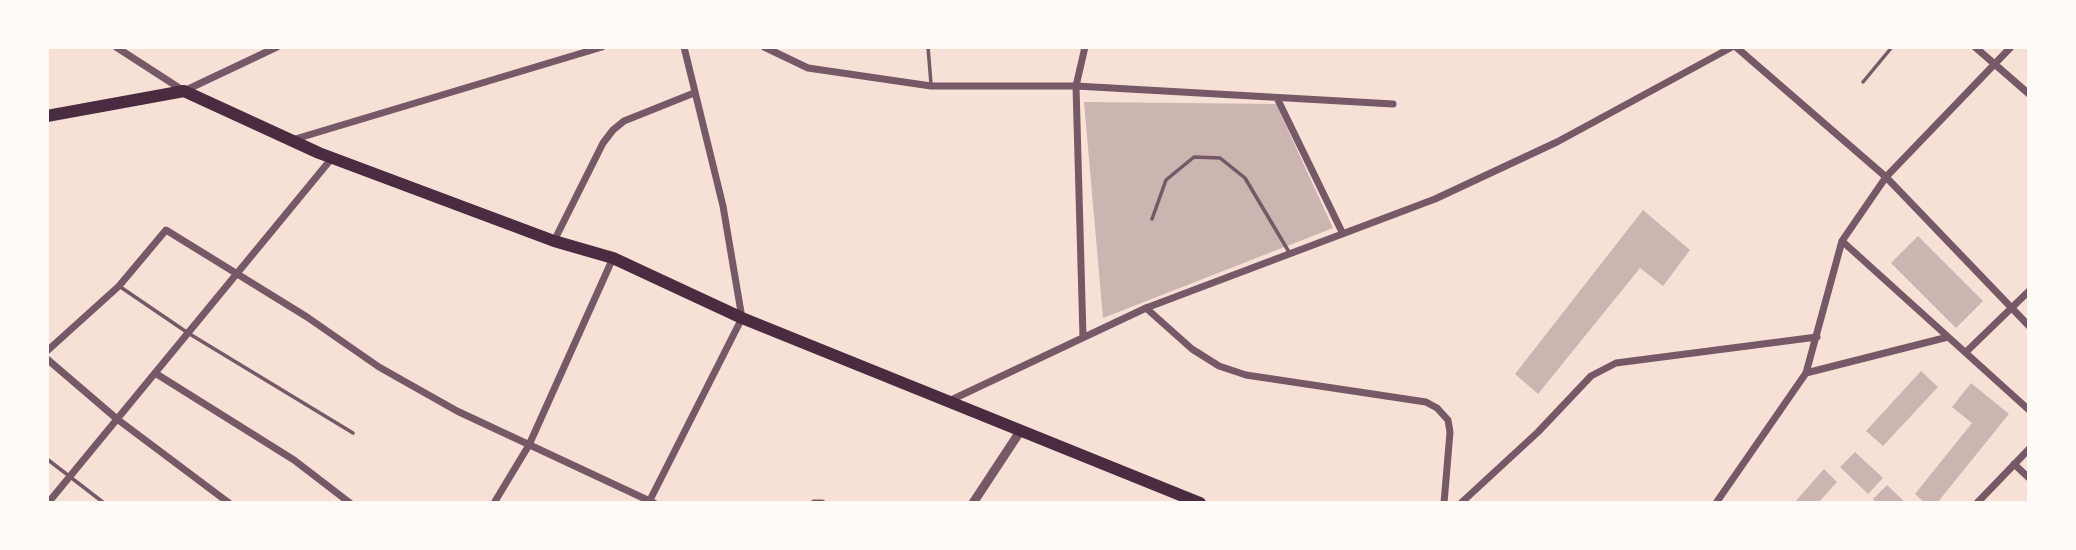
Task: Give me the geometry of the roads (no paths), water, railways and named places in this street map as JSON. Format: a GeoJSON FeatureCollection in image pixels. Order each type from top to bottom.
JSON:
{"type":"FeatureCollection","features":[{"type":"Feature","properties":{"kind":"highway"},"geometry":{"type":"LineString","coordinates":[[47,116],[184,91],[332,158],[554,241],[613,258],[742,318],[951,400],[1200,503]]}},
{"type":"Feature","properties":{"kind":"street"},"geometry":{"type":"LineString","coordinates":[[116,47],[184,91],[277,47]]}},
{"type":"Feature","properties":{"kind":"street"},"geometry":{"type":"LineString","coordinates":[[292,140],[602,47]]}},
{"type":"Feature","properties":{"kind":"street"},"geometry":{"type":"LineString","coordinates":[[47,351],[119,286],[166,230],[307,317],[379,367],[457,411],[652,502],[742,318],[723,206],[684,47]]}},
{"type":"Feature","properties":{"kind":"street"},"geometry":{"type":"LineString","coordinates":[[764,47],[808,68],[931,86],[1076,86],[1393,104]]}},
{"type":"Feature","properties":{"kind":"street"},"geometry":{"type":"LineString","coordinates":[[1083,337],[1076,86],[1085,47]]}},
{"type":"Feature","properties":{"kind":"street"},"geometry":{"type":"LineString","coordinates":[[951,400],[1146,308],[1435,199],[1558,142],[1734,47],[1886,177],[2029,326]]}},
{"type":"Feature","properties":{"kind":"street"},"geometry":{"type":"LineString","coordinates":[[1975,47],[2029,94]]}},
{"type":"Feature","properties":{"kind":"street"},"geometry":{"type":"LineString","coordinates":[[1716,503],[1806,373],[1842,241],[1886,177],[2011,47]]}},
{"type":"Feature","properties":{"kind":"street"},"geometry":{"type":"LineString","coordinates":[[554,241],[603,143],[613,130],[624,121],[694,93]]}},
{"type":"Feature","properties":{"kind":"street"},"geometry":{"type":"LineString","coordinates":[[1278,98],[1342,232]]}},
{"type":"Feature","properties":{"kind":"street"},"geometry":{"type":"LineString","coordinates":[[48,503],[332,158]]}},
{"type":"Feature","properties":{"kind":"street"},"geometry":{"type":"LineString","coordinates":[[1842,241],[2029,410]]}},
{"type":"Feature","properties":{"kind":"street"},"geometry":{"type":"LineString","coordinates":[[494,503],[529,445],[613,258]]}},
{"type":"Feature","properties":{"kind":"street"},"geometry":{"type":"LineString","coordinates":[[1966,352],[2029,290]]}},
{"type":"Feature","properties":{"kind":"street"},"geometry":{"type":"LineString","coordinates":[[1146,308],[1192,349],[1233,370],[1292,384],[1426,402],[1437,408],[1448,420],[1450,432],[1444,503]]}},
{"type":"Feature","properties":{"kind":"street"},"geometry":{"type":"LineString","coordinates":[[1461,503],[1538,432],[1591,376],[1616,363],[1817,337]]}},
{"type":"Feature","properties":{"kind":"street"},"geometry":{"type":"LineString","coordinates":[[1806,373],[1948,337]]}},
{"type":"Feature","properties":{"kind":"street"},"geometry":{"type":"LineString","coordinates":[[47,359],[117,419],[229,503]]}},
{"type":"Feature","properties":{"kind":"street"},"geometry":{"type":"LineString","coordinates":[[155,373],[294,460],[350,503]]}},
{"type":"Feature","properties":{"kind":"street"},"geometry":{"type":"LineString","coordinates":[[973,503],[1021,430]]}},
{"type":"Feature","properties":{"kind":"street"},"geometry":{"type":"LineString","coordinates":[[1977,503],[2029,449]]}},
{"type":"Feature","properties":{"kind":"street"},"geometry":{"type":"LineString","coordinates":[[2014,464],[2029,478]]}},
{"type":"Feature","properties":{"kind":"street"},"geometry":{"type":"LineString","coordinates":[[814,503],[822,503]]}},
{"type":"Feature","properties":{"kind":"lane"},"geometry":{"type":"LineString","coordinates":[[928,47],[931,86]]}},
{"type":"Feature","properties":{"kind":"lane"},"geometry":{"type":"LineString","coordinates":[[1863,82],[1892,47]]}},
{"type":"Feature","properties":{"kind":"lane"},"geometry":{"type":"LineString","coordinates":[[1152,219],[1166,180],[1194,157],[1220,158],[1245,178],[1289,253]]}},
{"type":"Feature","properties":{"kind":"lane"},"geometry":{"type":"LineString","coordinates":[[119,286],[188,333],[353,433]]}},
{"type":"Feature","properties":{"kind":"lane"},"geometry":{"type":"LineString","coordinates":[[47,459],[104,503]]}}]}
